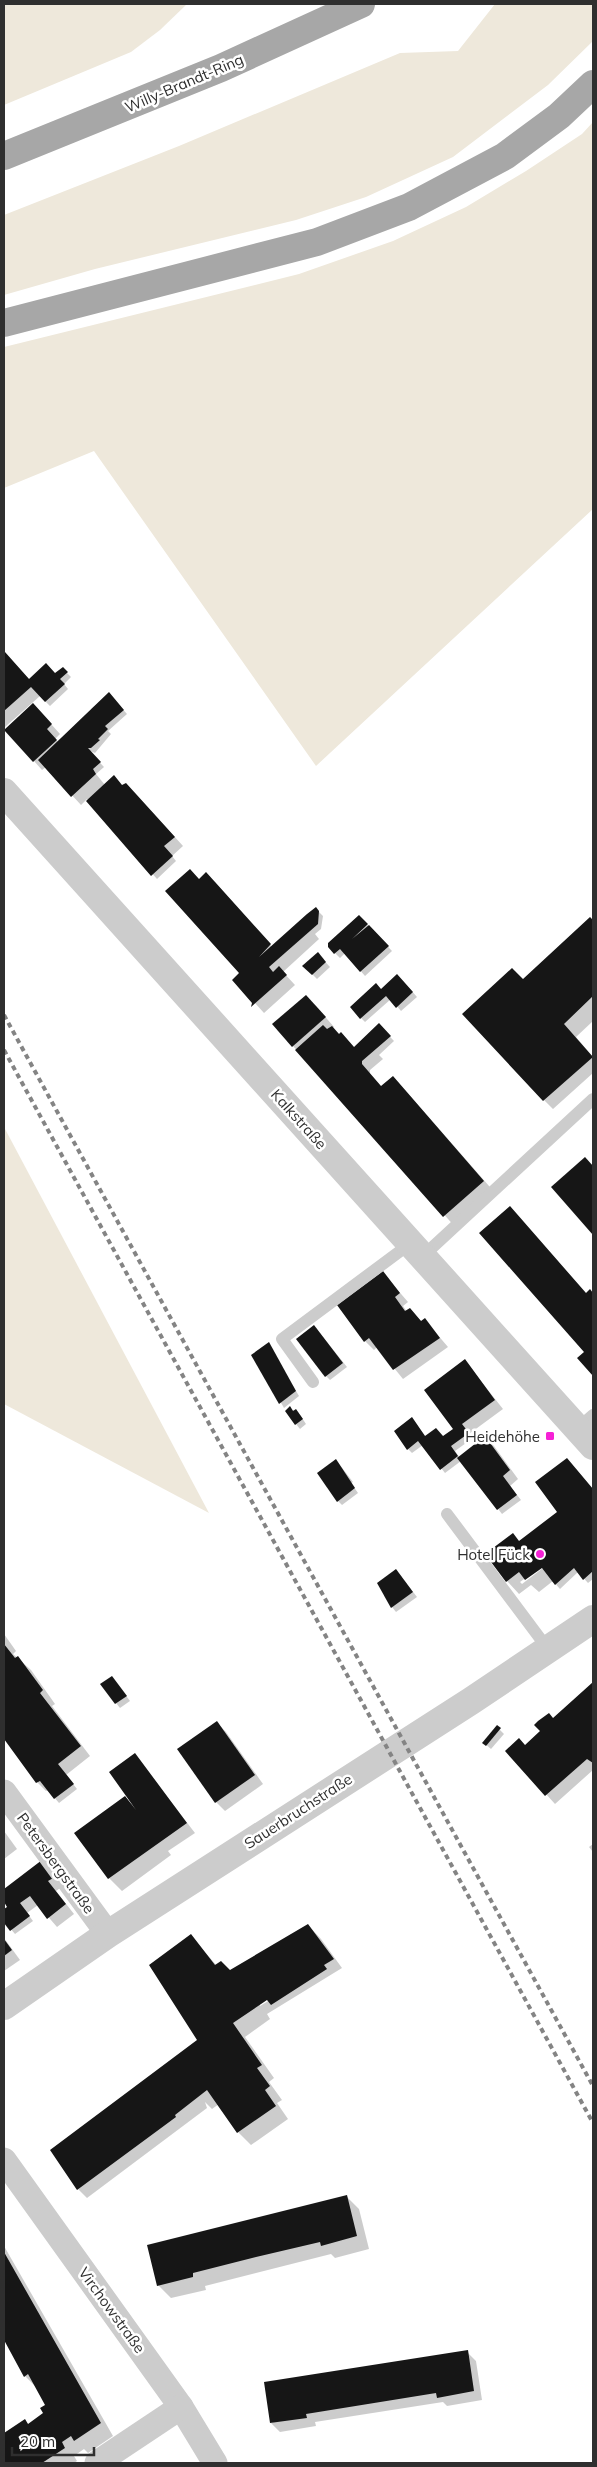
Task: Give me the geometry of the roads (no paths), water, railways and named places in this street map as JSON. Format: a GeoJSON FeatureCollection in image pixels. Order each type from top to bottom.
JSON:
{"type":"FeatureCollection","features":[{"type":"Feature","properties":{"kind":"main road","name":"Willy-Brandt-Ring"},"geometry":{"type":"LineString","coordinates":[[4,156],[221,68],[358,4]]}},
{"type":"Feature","properties":{"kind":"main road"},"geometry":{"type":"LineString","coordinates":[[4,323],[317,242],[409,207],[506,156],[560,116],[593,84]]}},
{"type":"Feature","properties":{"kind":"street","name":"Kalkstraße"},"geometry":{"type":"LineString","coordinates":[[4,792],[417,1249],[588,1430]]}},
{"type":"Feature","properties":{"kind":"street","name":"Sauerbruchstraße"},"geometry":{"type":"LineString","coordinates":[[4,2006],[108,1934],[471,1701],[593,1619]]}},
{"type":"Feature","properties":{"kind":"street","name":"Petersbergstraße"},"geometry":{"type":"LineString","coordinates":[[4,1792],[108,1934]]}},
{"type":"Feature","properties":{"kind":"street","name":"Virchowstraße"},"geometry":{"type":"LineString","coordinates":[[4,2160],[181,2407],[215,2463]]}},
{"type":"Feature","properties":{"kind":"street"},"geometry":{"type":"LineString","coordinates":[[97,2463],[181,2407]]}},
{"type":"Feature","properties":{"kind":"lane"},"geometry":{"type":"LineString","coordinates":[[313,1382],[282,1339],[417,1249],[593,1099]]}},
{"type":"Feature","properties":{"kind":"lane"},"geometry":{"type":"LineString","coordinates":[[447,1514],[548,1649]]}},
{"type":"Feature","properties":{"kind":"railway"},"geometry":{"type":"LineString","coordinates":[[4,1015],[593,2086]]}},
{"type":"Feature","properties":{"kind":"railway"},"geometry":{"type":"LineString","coordinates":[[4,1050],[593,2123]]}},
{"type":"Feature","properties":{"kind":"place","name":"Heidehöhe"},"geometry":{"type":"Point","coordinates":[550,1436]}},
{"type":"Feature","properties":{"kind":"place","name":"Hotel Fück"},"geometry":{"type":"Point","coordinates":[540,1554]}}]}
